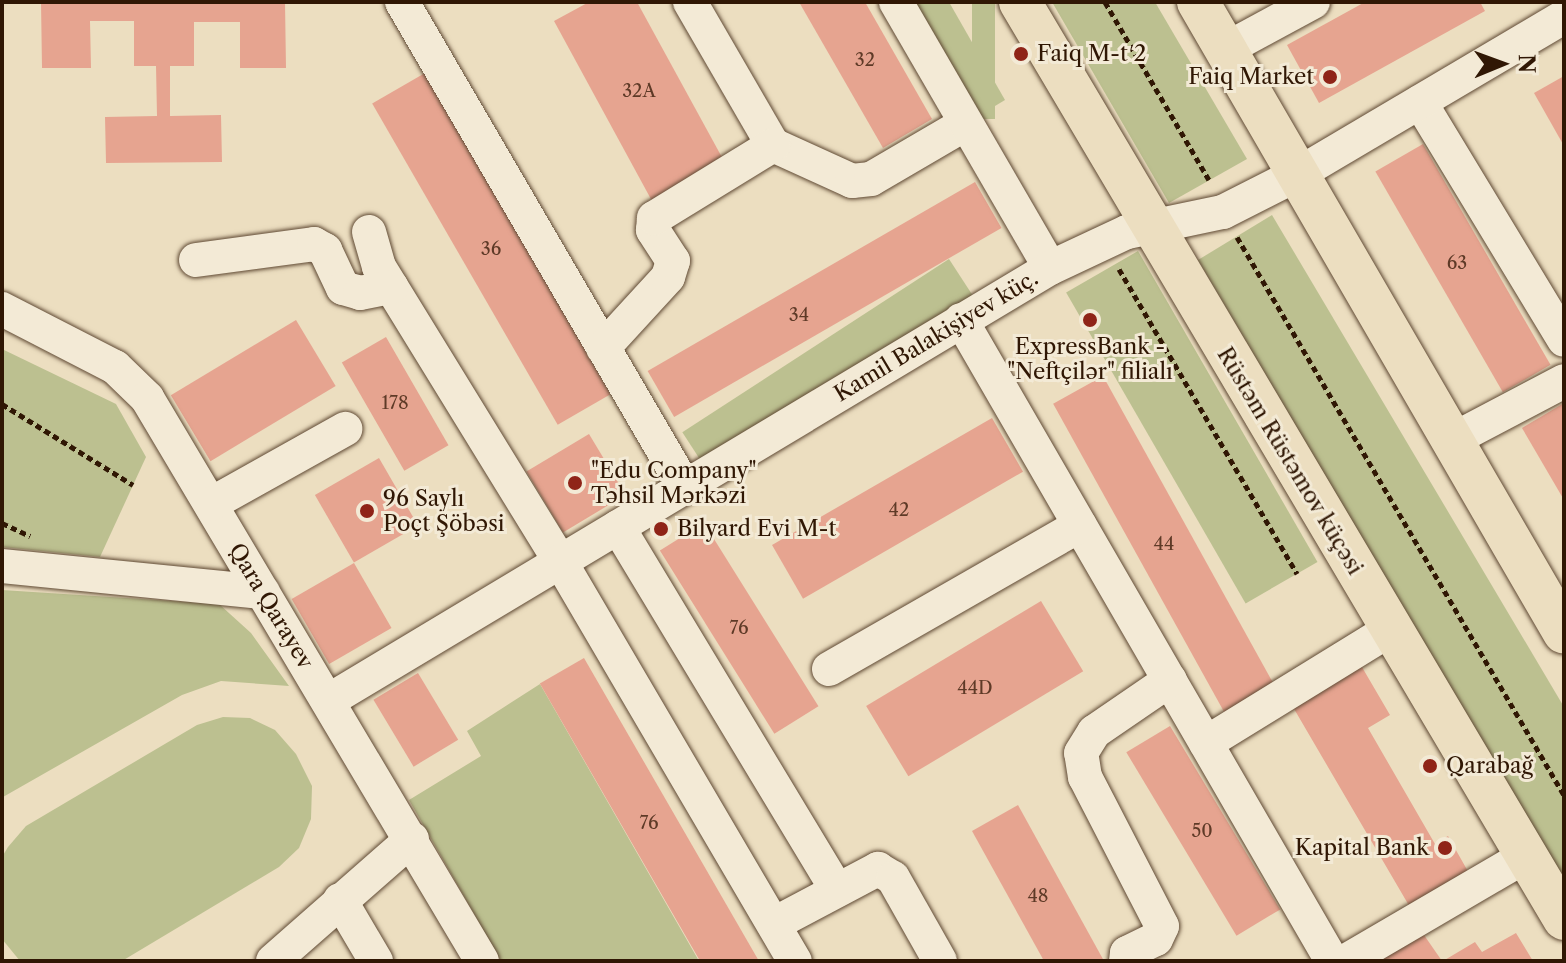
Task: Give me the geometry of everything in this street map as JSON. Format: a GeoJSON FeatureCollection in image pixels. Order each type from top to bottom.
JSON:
{"type":"FeatureCollection","features":[{"type":"Feature","properties":{"kind":"main road","name":"Rüstəm Rüstəmov küçəsi"},"geometry":{"type":"LineString","coordinates":[[1020,2],[1564,919]]}},
{"type":"Feature","properties":{"kind":"main road"},"geometry":{"type":"LineString","coordinates":[[1198,2],[1564,633]]}},
{"type":"Feature","properties":{"kind":"street"},"geometry":{"type":"LineString","coordinates":[[402,2],[684,486]]}},
{"type":"Feature","properties":{"kind":"street"},"geometry":{"type":"LineString","coordinates":[[690,2],[773,145],[852,181],[871,179],[965,124]]}},
{"type":"Feature","properties":{"kind":"street"},"geometry":{"type":"LineString","coordinates":[[896,2],[1050,268]]}},
{"type":"Feature","properties":{"kind":"street"},"geometry":{"type":"LineString","coordinates":[[1226,49],[1313,2]]}},
{"type":"Feature","properties":{"kind":"street","name":"Kamil Balakişiyev küç."},"geometry":{"type":"LineString","coordinates":[[328,701],[1050,268],[1106,240],[1223,212],[1298,174],[1564,17]]}},
{"type":"Feature","properties":{"kind":"street"},"geometry":{"type":"LineString","coordinates":[[1420,102],[1564,340]]}},
{"type":"Feature","properties":{"kind":"street"},"geometry":{"type":"LineString","coordinates":[[603,348],[668,277],[673,261],[653,230],[654,218],[773,145]]}},
{"type":"Feature","properties":{"kind":"street"},"geometry":{"type":"LineString","coordinates":[[369,232],[391,287],[560,561],[795,961]]}},
{"type":"Feature","properties":{"kind":"street"},"geometry":{"type":"LineString","coordinates":[[196,260],[314,244],[325,250],[343,288],[360,293],[391,287]]}},
{"type":"Feature","properties":{"kind":"street","name":"Qara Qarayev"},"geometry":{"type":"LineString","coordinates":[[2,309],[115,367],[147,398],[482,961]]}},
{"type":"Feature","properties":{"kind":"street"},"geometry":{"type":"LineString","coordinates":[[961,320],[1332,961]]}},
{"type":"Feature","properties":{"kind":"street"},"geometry":{"type":"LineString","coordinates":[[1454,439],[1564,381]]}},
{"type":"Feature","properties":{"kind":"street"},"geometry":{"type":"LineString","coordinates":[[211,504],[345,429]]}},
{"type":"Feature","properties":{"kind":"street"},"geometry":{"type":"LineString","coordinates":[[829,669],[1080,525]]}},
{"type":"Feature","properties":{"kind":"street"},"geometry":{"type":"LineString","coordinates":[[618,527],[837,890]]}},
{"type":"Feature","properties":{"kind":"street"},"geometry":{"type":"LineString","coordinates":[[2,566],[263,592]]}},
{"type":"Feature","properties":{"kind":"street"},"geometry":{"type":"LineString","coordinates":[[1206,743],[1390,630]]}},
{"type":"Feature","properties":{"kind":"street"},"geometry":{"type":"LineString","coordinates":[[1126,961],[1127,953],[1156,939],[1162,926],[1085,777],[1081,753],[1094,732],[1170,680]]}},
{"type":"Feature","properties":{"kind":"street"},"geometry":{"type":"LineString","coordinates":[[270,958],[412,839]]}},
{"type":"Feature","properties":{"kind":"street"},"geometry":{"type":"LineString","coordinates":[[1346,961],[1526,856]]}},
{"type":"Feature","properties":{"kind":"street"},"geometry":{"type":"LineString","coordinates":[[774,924],[878,869],[893,878],[940,961]]}},
{"type":"Feature","properties":{"kind":"street"},"geometry":{"type":"LineString","coordinates":[[340,900],[376,961]]}},
{"type":"Feature","properties":{"kind":"path"},"geometry":{"type":"LineString","coordinates":[[1105,2],[1209,180]]}},
{"type":"Feature","properties":{"kind":"path"},"geometry":{"type":"LineString","coordinates":[[1237,236],[1564,795]]}},
{"type":"Feature","properties":{"kind":"path"},"geometry":{"type":"LineString","coordinates":[[1116,264],[1297,574]]}},
{"type":"Feature","properties":{"kind":"path"},"geometry":{"type":"LineString","coordinates":[[2,404],[133,485]]}},
{"type":"Feature","properties":{"kind":"green space"},"geometry":{"type":"Polygon","coordinates":[[[896,2],[949,2],[1005,100],[965,124],[896,2]]]}},
{"type":"Feature","properties":{"kind":"green space"},"geometry":{"type":"Polygon","coordinates":[[[972,2],[995,2],[995,119],[972,119],[972,2]]]}},
{"type":"Feature","properties":{"kind":"green space"},"geometry":{"type":"Polygon","coordinates":[[[1052,2],[1155,2],[1247,159],[1169,203],[1052,2]]]}},
{"type":"Feature","properties":{"kind":"green space"},"geometry":{"type":"Polygon","coordinates":[[[1272,215],[1564,707],[1564,881],[1198,260],[1272,215]]]}},
{"type":"Feature","properties":{"kind":"green space"},"geometry":{"type":"Polygon","coordinates":[[[1138,251],[1318,562],[1246,603],[1066,293],[1138,251]]]}},
{"type":"Feature","properties":{"kind":"green space"},"geometry":{"type":"Polygon","coordinates":[[[949,259],[972,295],[706,468],[682,432],[949,259]]]}},
{"type":"Feature","properties":{"kind":"green space"},"geometry":{"type":"Polygon","coordinates":[[[2,349],[116,404],[146,457],[100,557],[2,547],[2,349]]]}},
{"type":"Feature","properties":{"kind":"green space"},"geometry":{"type":"Polygon","coordinates":[[[2,590],[219,604],[251,633],[289,686],[221,681],[182,695],[3,797],[2,590]]]}},
{"type":"Feature","properties":{"kind":"green space"},"geometry":{"type":"Polygon","coordinates":[[[540,684],[699,961],[501,961],[409,800],[481,756],[467,731],[540,684]]]}},
{"type":"Feature","properties":{"kind":"green space"},"geometry":{"type":"Polygon","coordinates":[[[223,717],[250,718],[275,730],[296,754],[312,786],[311,819],[299,848],[279,867],[122,961],[20,961],[2,939],[2,857],[8,847],[26,826],[197,725],[223,717]]]}},
{"type":"Feature","properties":{"kind":"building"},"geometry":{"type":"Polygon","coordinates":[[[41,2],[285,2],[286,68],[240,68],[240,22],[194,22],[194,66],[170,66],[170,116],[221,115],[222,162],[106,163],[105,117],[157,116],[156,66],[134,66],[134,21],[90,21],[91,68],[42,68],[41,2]]]}},
{"type":"Feature","properties":{"kind":"building"},"geometry":{"type":"Polygon","coordinates":[[[589,2],[637,2],[724,161],[652,201],[554,21],[589,2]]]}},
{"type":"Feature","properties":{"kind":"building"},"geometry":{"type":"Polygon","coordinates":[[[799,2],[865,2],[932,119],[883,148],[799,2]]]}},
{"type":"Feature","properties":{"kind":"building"},"geometry":{"type":"Polygon","coordinates":[[[1365,2],[1480,2],[1485,11],[1319,103],[1287,45],[1365,2]]]}},
{"type":"Feature","properties":{"kind":"building"},"geometry":{"type":"Polygon","coordinates":[[[425,73],[610,394],[558,425],[372,104],[425,73]]]}},
{"type":"Feature","properties":{"kind":"building"},"geometry":{"type":"Polygon","coordinates":[[[1564,76],[1564,146],[1534,93],[1564,76]]]}},
{"type":"Feature","properties":{"kind":"building"},"geometry":{"type":"Polygon","coordinates":[[[1423,144],[1550,365],[1503,392],[1375,172],[1423,144]]]}},
{"type":"Feature","properties":{"kind":"building"},"geometry":{"type":"Polygon","coordinates":[[[975,182],[1002,228],[674,417],[648,371],[975,182]]]}},
{"type":"Feature","properties":{"kind":"building"},"geometry":{"type":"Polygon","coordinates":[[[296,320],[336,386],[211,461],[171,395],[296,320]]]}},
{"type":"Feature","properties":{"kind":"building"},"geometry":{"type":"Polygon","coordinates":[[[386,337],[448,445],[404,471],[342,362],[386,337]]]}},
{"type":"Feature","properties":{"kind":"building"},"geometry":{"type":"Polygon","coordinates":[[[1103,376],[1274,685],[1224,712],[1053,404],[1103,376]]]}},
{"type":"Feature","properties":{"kind":"building"},"geometry":{"type":"Polygon","coordinates":[[[1564,403],[1564,500],[1522,428],[1564,403]]]}},
{"type":"Feature","properties":{"kind":"building"},"geometry":{"type":"Polygon","coordinates":[[[992,418],[1023,472],[803,599],[772,545],[992,418]]]}},
{"type":"Feature","properties":{"kind":"building","name":"\"Edu Company\" Təhsil Mərkəzi"},"geometry":{"type":"Polygon","coordinates":[[[589,434],[626,495],[563,532],[526,472],[589,434]]]}},
{"type":"Feature","properties":{"kind":"building","name":"96 Saylı Poçt Şöbəsi"},"geometry":{"type":"Polygon","coordinates":[[[379,458],[418,526],[354,563],[315,495],[379,458]]]}},
{"type":"Feature","properties":{"kind":"building"},"geometry":{"type":"Polygon","coordinates":[[[704,523],[818,706],[774,734],[660,551],[704,523]]]}},
{"type":"Feature","properties":{"kind":"building"},"geometry":{"type":"Polygon","coordinates":[[[354,563],[392,628],[329,664],[292,599],[354,563]]]}},
{"type":"Feature","properties":{"kind":"building"},"geometry":{"type":"Polygon","coordinates":[[[1041,601],[1083,671],[908,776],[866,706],[1041,601]]]}},
{"type":"Feature","properties":{"kind":"building"},"geometry":{"type":"Polygon","coordinates":[[[584,658],[758,960],[700,961],[540,684],[584,658]]]}},
{"type":"Feature","properties":{"kind":"building"},"geometry":{"type":"Polygon","coordinates":[[[1359,662],[1390,715],[1368,728],[1435,844],[1448,836],[1470,875],[1411,909],[1290,702],[1359,662]]]}},
{"type":"Feature","properties":{"kind":"building"},"geometry":{"type":"Polygon","coordinates":[[[418,673],[458,740],[414,767],[373,700],[418,673]]]}},
{"type":"Feature","properties":{"kind":"building"},"geometry":{"type":"Polygon","coordinates":[[[1170,726],[1280,909],[1237,936],[1126,752],[1170,726]]]}},
{"type":"Feature","properties":{"kind":"building"},"geometry":{"type":"Polygon","coordinates":[[[1018,805],[1104,961],[1044,961],[972,831],[1018,805]]]}},
{"type":"Feature","properties":{"kind":"building"},"geometry":{"type":"Polygon","coordinates":[[[1516,933],[1533,961],[1443,961],[1475,942],[1482,952],[1516,933]]]}},
{"type":"Feature","properties":{"kind":"building"},"geometry":{"type":"Polygon","coordinates":[[[1424,935],[1442,961],[1374,961],[1424,935]]]}},
{"type":"Feature","properties":{"kind":"place","name":"Faiq M-t 2"},"geometry":{"type":"Point","coordinates":[1021,54]}},
{"type":"Feature","properties":{"kind":"place","name":"Faiq Market"},"geometry":{"type":"Point","coordinates":[1330,77]}},
{"type":"Feature","properties":{"kind":"place","name":"ExpressBank - \"Neftçilər\" filialı"},"geometry":{"type":"Point","coordinates":[1090,320]}},
{"type":"Feature","properties":{"kind":"place","name":"\"Edu Company\" Təhsil Mərkəzi"},"geometry":{"type":"Point","coordinates":[575,483]}},
{"type":"Feature","properties":{"kind":"place","name":"96 Saylı Poçt Şöbəsi"},"geometry":{"type":"Point","coordinates":[367,511]}},
{"type":"Feature","properties":{"kind":"place","name":"Bilyard Evi M-t"},"geometry":{"type":"Point","coordinates":[661,529]}},
{"type":"Feature","properties":{"kind":"place","name":"Qarabağ"},"geometry":{"type":"Point","coordinates":[1430,766]}},
{"type":"Feature","properties":{"kind":"place","name":"Kapital Bank"},"geometry":{"type":"Point","coordinates":[1445,848]}}]}
